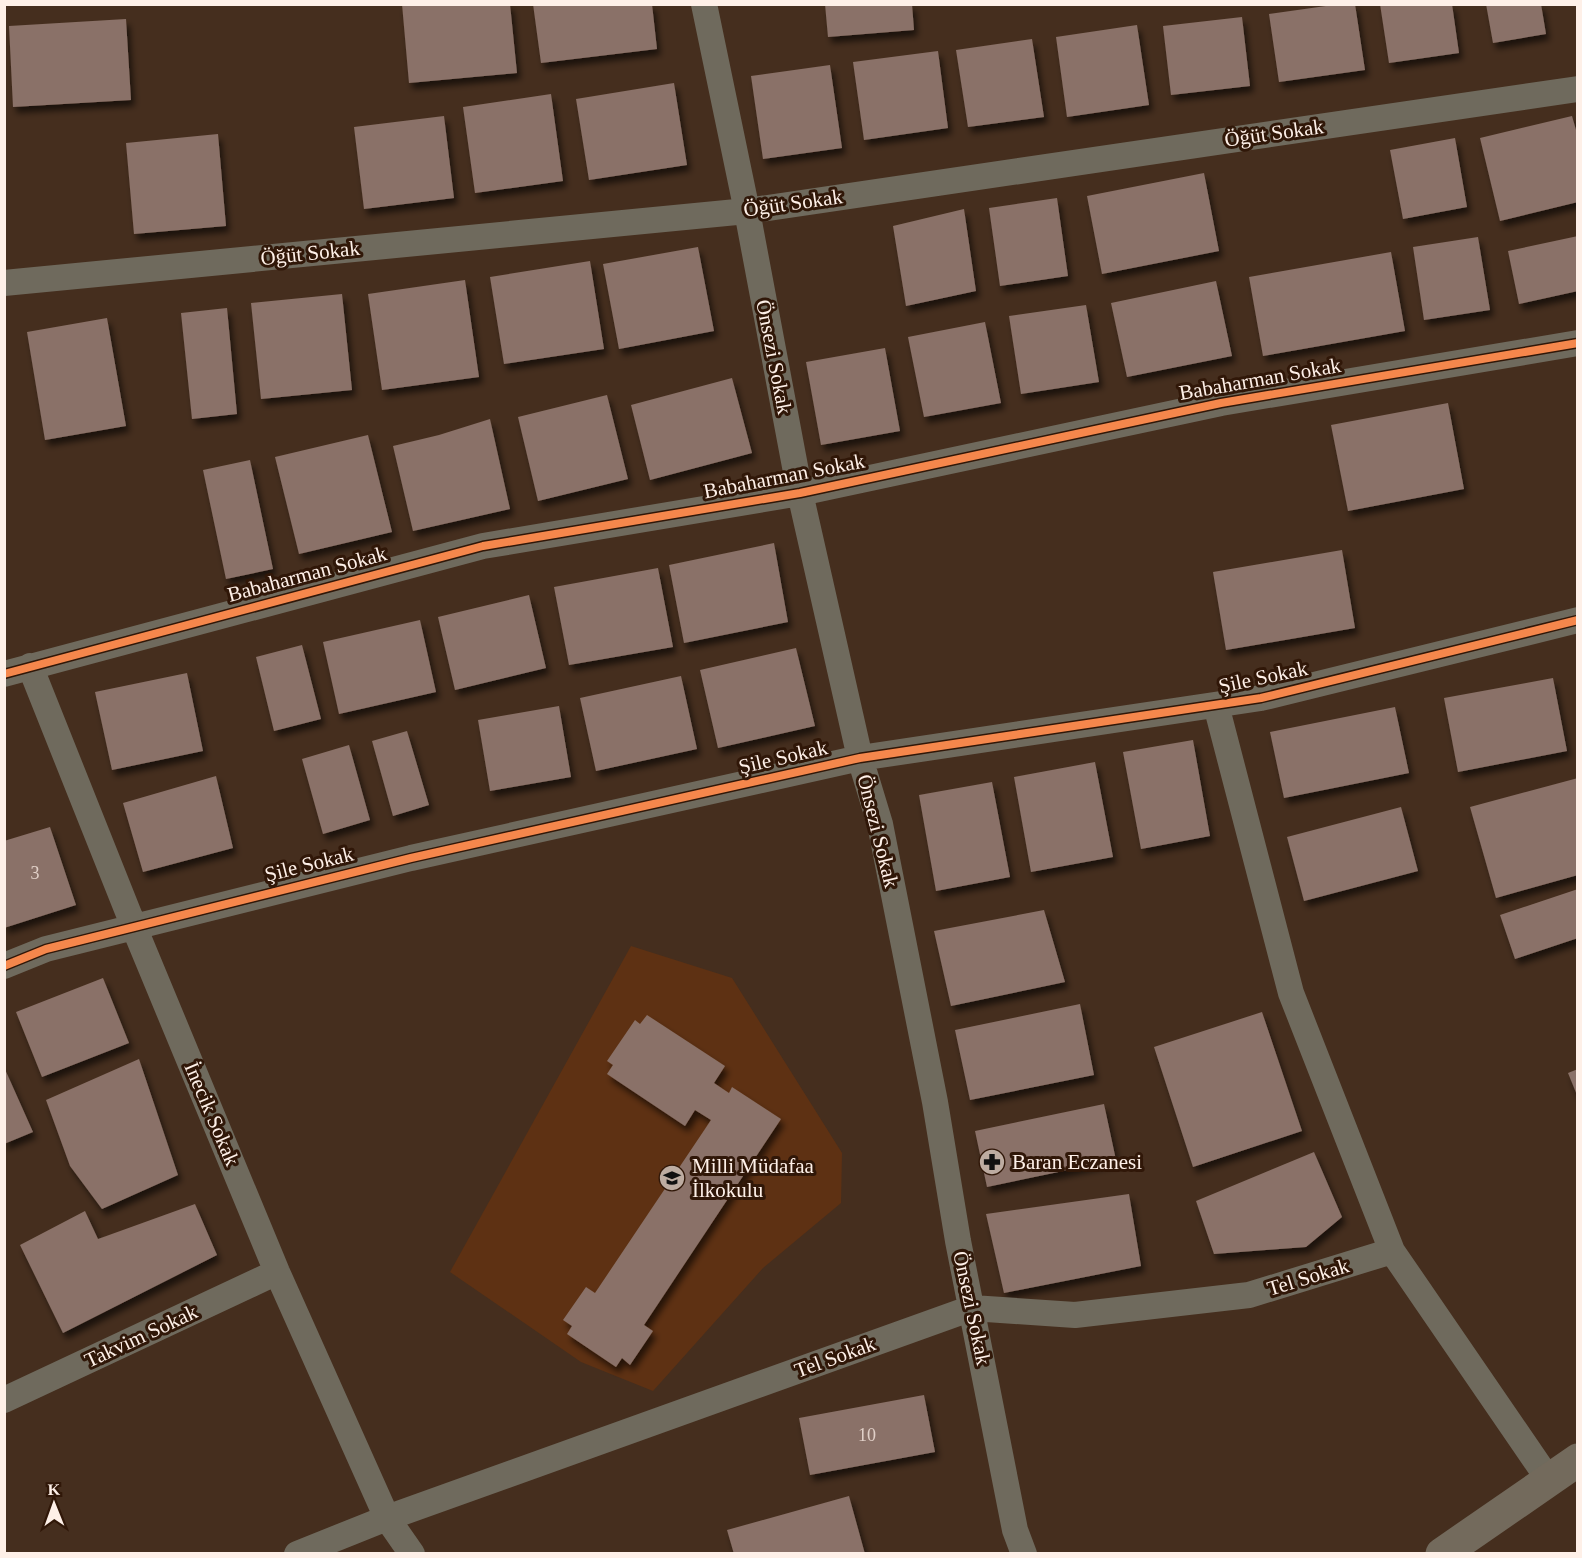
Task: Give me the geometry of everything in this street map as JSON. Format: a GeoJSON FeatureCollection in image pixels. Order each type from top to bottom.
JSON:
{"type":"FeatureCollection","features":[{"type":"Feature","properties":{"kind":"street","name":"Önsezi Sokak"},"geometry":{"type":"LineString","coordinates":[[704,4],[747,211],[800,493],[860,758],[880,824],[934,1102],[958,1241],[1021,1552]]}},
{"type":"Feature","properties":{"kind":"street","name":"Öğüt Sokak"},"geometry":{"type":"LineString","coordinates":[[4,283],[747,211],[1578,88]]}},
{"type":"Feature","properties":{"kind":"street","name":"Babaharman Sokak"},"geometry":{"type":"LineString","coordinates":[[4,674],[483,546],[800,493],[1221,403],[1578,343]]}},
{"type":"Feature","properties":{"kind":"street","name":"Şile Sokak"},"geometry":{"type":"LineString","coordinates":[[4,966],[46,949],[411,858],[860,758],[1261,698],[1577,623]]}},
{"type":"Feature","properties":{"kind":"street","name":"İnecik Sokak"},"geometry":{"type":"LineString","coordinates":[[30,666],[134,927],[277,1272],[387,1518],[412,1554]]}},
{"type":"Feature","properties":{"kind":"street"},"geometry":{"type":"LineString","coordinates":[[1216,705],[1291,993],[1392,1251],[1549,1480]]}},
{"type":"Feature","properties":{"kind":"street","name":"Tel Sokak"},"geometry":{"type":"LineString","coordinates":[[297,1554],[387,1518],[972,1308],[1075,1315],[1249,1295],[1392,1251]]}},
{"type":"Feature","properties":{"kind":"street","name":"Takvim Sokak"},"geometry":{"type":"LineString","coordinates":[[4,1400],[277,1272]]}},
{"type":"Feature","properties":{"kind":"street"},"geometry":{"type":"LineString","coordinates":[[1442,1554],[1578,1460]]}},
{"type":"Feature","properties":{"kind":"shaded area","name":"Milli Müdafaa İlkokulu"},"geometry":{"type":"Polygon","coordinates":[[[631,946],[732,978],[842,1153],[841,1203],[763,1268],[653,1391],[581,1362],[450,1272],[631,946]]]}},
{"type":"Feature","properties":{"kind":"building"},"geometry":{"type":"Polygon","coordinates":[[[402,4],[510,4],[517,73],[409,83],[402,4]]]}},
{"type":"Feature","properties":{"kind":"building"},"geometry":{"type":"Polygon","coordinates":[[[533,4],[652,4],[657,49],[541,63],[533,4]]]}},
{"type":"Feature","properties":{"kind":"building"},"geometry":{"type":"Polygon","coordinates":[[[825,4],[912,4],[914,30],[828,37],[825,4]]]}},
{"type":"Feature","properties":{"kind":"building"},"geometry":{"type":"Polygon","coordinates":[[[1355,4],[1365,70],[1279,82],[1269,14],[1355,4]]]}},
{"type":"Feature","properties":{"kind":"building"},"geometry":{"type":"Polygon","coordinates":[[[1380,4],[1452,4],[1459,53],[1389,63],[1380,4]]]}},
{"type":"Feature","properties":{"kind":"building"},"geometry":{"type":"Polygon","coordinates":[[[1486,4],[1541,4],[1546,34],[1493,43],[1486,4]]]}},
{"type":"Feature","properties":{"kind":"building"},"geometry":{"type":"Polygon","coordinates":[[[1242,17],[1250,86],[1171,95],[1163,26],[1242,17]]]}},
{"type":"Feature","properties":{"kind":"building"},"geometry":{"type":"Polygon","coordinates":[[[126,19],[131,100],[13,107],[9,26],[126,19]]]}},
{"type":"Feature","properties":{"kind":"building"},"geometry":{"type":"Polygon","coordinates":[[[1137,25],[1149,105],[1067,117],[1056,37],[1137,25]]]}},
{"type":"Feature","properties":{"kind":"building"},"geometry":{"type":"Polygon","coordinates":[[[1032,39],[1044,117],[968,127],[956,50],[1032,39]]]}},
{"type":"Feature","properties":{"kind":"building"},"geometry":{"type":"Polygon","coordinates":[[[938,51],[948,128],[864,140],[853,62],[938,51]]]}},
{"type":"Feature","properties":{"kind":"building"},"geometry":{"type":"Polygon","coordinates":[[[830,65],[842,148],[763,159],[751,76],[830,65]]]}},
{"type":"Feature","properties":{"kind":"building"},"geometry":{"type":"Polygon","coordinates":[[[674,83],[687,165],[589,180],[576,99],[674,83]]]}},
{"type":"Feature","properties":{"kind":"building"},"geometry":{"type":"Polygon","coordinates":[[[551,94],[563,181],[475,193],[463,107],[551,94]]]}},
{"type":"Feature","properties":{"kind":"building"},"geometry":{"type":"Polygon","coordinates":[[[444,116],[454,198],[364,209],[354,127],[444,116]]]}},
{"type":"Feature","properties":{"kind":"building"},"geometry":{"type":"Polygon","coordinates":[[[1572,116],[1578,137],[1578,202],[1500,221],[1480,138],[1572,116]]]}},
{"type":"Feature","properties":{"kind":"building"},"geometry":{"type":"Polygon","coordinates":[[[218,134],[226,226],[134,234],[126,143],[218,134]]]}},
{"type":"Feature","properties":{"kind":"building"},"geometry":{"type":"Polygon","coordinates":[[[1455,138],[1467,207],[1403,219],[1390,150],[1455,138]]]}},
{"type":"Feature","properties":{"kind":"building"},"geometry":{"type":"Polygon","coordinates":[[[1204,173],[1219,251],[1102,274],[1087,196],[1204,173]]]}},
{"type":"Feature","properties":{"kind":"building"},"geometry":{"type":"Polygon","coordinates":[[[1057,198],[1068,276],[1000,286],[989,208],[1057,198]]]}},
{"type":"Feature","properties":{"kind":"building"},"geometry":{"type":"Polygon","coordinates":[[[964,209],[976,291],[906,306],[893,226],[964,209]]]}},
{"type":"Feature","properties":{"kind":"building"},"geometry":{"type":"Polygon","coordinates":[[[1578,236],[1578,291],[1519,304],[1508,251],[1578,236]]]}},
{"type":"Feature","properties":{"kind":"building"},"geometry":{"type":"Polygon","coordinates":[[[1478,237],[1490,310],[1424,320],[1413,247],[1478,237]]]}},
{"type":"Feature","properties":{"kind":"building"},"geometry":{"type":"Polygon","coordinates":[[[698,247],[714,331],[619,349],[603,264],[698,247]]]}},
{"type":"Feature","properties":{"kind":"building"},"geometry":{"type":"Polygon","coordinates":[[[1391,252],[1405,331],[1263,356],[1249,277],[1391,252]]]}},
{"type":"Feature","properties":{"kind":"building"},"geometry":{"type":"Polygon","coordinates":[[[590,261],[604,349],[504,364],[490,277],[590,261]]]}},
{"type":"Feature","properties":{"kind":"building"},"geometry":{"type":"Polygon","coordinates":[[[465,280],[479,377],[382,390],[368,294],[465,280]]]}},
{"type":"Feature","properties":{"kind":"building"},"geometry":{"type":"Polygon","coordinates":[[[1216,281],[1232,356],[1127,377],[1111,303],[1216,281]]]}},
{"type":"Feature","properties":{"kind":"building"},"geometry":{"type":"Polygon","coordinates":[[[342,294],[352,390],[261,399],[251,303],[342,294]]]}},
{"type":"Feature","properties":{"kind":"building"},"geometry":{"type":"Polygon","coordinates":[[[1086,305],[1099,382],[1021,394],[1009,316],[1086,305]]]}},
{"type":"Feature","properties":{"kind":"building"},"geometry":{"type":"Polygon","coordinates":[[[227,308],[237,414],[192,419],[181,313],[227,308]]]}},
{"type":"Feature","properties":{"kind":"building"},"geometry":{"type":"Polygon","coordinates":[[[107,318],[126,426],[45,440],[27,332],[107,318]]]}},
{"type":"Feature","properties":{"kind":"building"},"geometry":{"type":"Polygon","coordinates":[[[985,322],[1001,403],[924,417],[908,337],[985,322]]]}},
{"type":"Feature","properties":{"kind":"building"},"geometry":{"type":"Polygon","coordinates":[[[885,348],[900,431],[821,445],[806,362],[885,348]]]}},
{"type":"Feature","properties":{"kind":"building"},"geometry":{"type":"Polygon","coordinates":[[[732,378],[752,453],[650,480],[631,405],[732,378]]]}},
{"type":"Feature","properties":{"kind":"building"},"geometry":{"type":"Polygon","coordinates":[[[607,395],[628,479],[538,501],[518,417],[607,395]]]}},
{"type":"Feature","properties":{"kind":"building"},"geometry":{"type":"Polygon","coordinates":[[[1448,403],[1464,489],[1348,511],[1331,425],[1448,403]]]}},
{"type":"Feature","properties":{"kind":"building"},"geometry":{"type":"Polygon","coordinates":[[[490,419],[510,509],[413,531],[393,446],[490,419]]]}},
{"type":"Feature","properties":{"kind":"building"},"geometry":{"type":"Polygon","coordinates":[[[368,435],[392,532],[299,554],[275,457],[368,435]]]}},
{"type":"Feature","properties":{"kind":"building"},"geometry":{"type":"Polygon","coordinates":[[[250,460],[273,569],[226,579],[203,470],[250,460]]]}},
{"type":"Feature","properties":{"kind":"building"},"geometry":{"type":"Polygon","coordinates":[[[774,543],[788,622],[684,643],[669,565],[774,543]]]}},
{"type":"Feature","properties":{"kind":"building"},"geometry":{"type":"Polygon","coordinates":[[[1342,550],[1355,628],[1226,650],[1213,572],[1342,550]]]}},
{"type":"Feature","properties":{"kind":"building"},"geometry":{"type":"Polygon","coordinates":[[[658,568],[673,647],[569,665],[554,587],[658,568]]]}},
{"type":"Feature","properties":{"kind":"building"},"geometry":{"type":"Polygon","coordinates":[[[529,595],[546,668],[455,690],[438,617],[529,595]]]}},
{"type":"Feature","properties":{"kind":"building"},"geometry":{"type":"Polygon","coordinates":[[[420,620],[436,692],[339,714],[323,642],[420,620]]]}},
{"type":"Feature","properties":{"kind":"building"},"geometry":{"type":"Polygon","coordinates":[[[302,645],[321,719],[274,731],[256,657],[302,645]]]}},
{"type":"Feature","properties":{"kind":"building"},"geometry":{"type":"Polygon","coordinates":[[[796,648],[815,726],[718,748],[700,670],[796,648]]]}},
{"type":"Feature","properties":{"kind":"building"},"geometry":{"type":"Polygon","coordinates":[[[187,673],[203,751],[112,770],[95,692],[187,673]]]}},
{"type":"Feature","properties":{"kind":"building"},"geometry":{"type":"Polygon","coordinates":[[[681,676],[697,749],[596,771],[580,698],[681,676]]]}},
{"type":"Feature","properties":{"kind":"building"},"geometry":{"type":"Polygon","coordinates":[[[1553,678],[1567,751],[1458,772],[1444,698],[1553,678]]]}},
{"type":"Feature","properties":{"kind":"building"},"geometry":{"type":"Polygon","coordinates":[[[559,706],[571,777],[490,791],[478,720],[559,706]]]}},
{"type":"Feature","properties":{"kind":"building"},"geometry":{"type":"Polygon","coordinates":[[[1395,707],[1409,773],[1284,798],[1270,732],[1395,707]]]}},
{"type":"Feature","properties":{"kind":"building"},"geometry":{"type":"Polygon","coordinates":[[[407,731],[429,805],[393,816],[372,741],[407,731]]]}},
{"type":"Feature","properties":{"kind":"building"},"geometry":{"type":"Polygon","coordinates":[[[1193,740],[1210,836],[1141,849],[1123,752],[1193,740]]]}},
{"type":"Feature","properties":{"kind":"building"},"geometry":{"type":"Polygon","coordinates":[[[349,745],[370,820],[323,834],[302,759],[349,745]]]}},
{"type":"Feature","properties":{"kind":"building"},"geometry":{"type":"Polygon","coordinates":[[[1095,762],[1113,857],[1031,872],[1014,777],[1095,762]]]}},
{"type":"Feature","properties":{"kind":"building"},"geometry":{"type":"Polygon","coordinates":[[[216,776],[233,848],[143,872],[123,803],[216,776]]]}},
{"type":"Feature","properties":{"kind":"building"},"geometry":{"type":"Polygon","coordinates":[[[1578,778],[1578,875],[1496,898],[1470,807],[1578,778]]]}},
{"type":"Feature","properties":{"kind":"building"},"geometry":{"type":"Polygon","coordinates":[[[992,782],[1010,877],[936,891],[919,795],[992,782]]]}},
{"type":"Feature","properties":{"kind":"building"},"geometry":{"type":"Polygon","coordinates":[[[1401,807],[1418,871],[1304,901],[1287,837],[1401,807]]]}},
{"type":"Feature","properties":{"kind":"building"},"geometry":{"type":"Polygon","coordinates":[[[50,827],[76,905],[4,928],[4,841],[50,827]]]}},
{"type":"Feature","properties":{"kind":"building"},"geometry":{"type":"Polygon","coordinates":[[[1578,889],[1578,938],[1515,959],[1500,915],[1578,889]]]}},
{"type":"Feature","properties":{"kind":"building"},"geometry":{"type":"Polygon","coordinates":[[[1044,910],[1065,982],[951,1006],[934,931],[1044,910]]]}},
{"type":"Feature","properties":{"kind":"building"},"geometry":{"type":"Polygon","coordinates":[[[103,978],[129,1043],[42,1077],[16,1012],[103,978]]]}},
{"type":"Feature","properties":{"kind":"building"},"geometry":{"type":"Polygon","coordinates":[[[1080,1004],[1094,1075],[970,1100],[955,1030],[1080,1004]]]}},
{"type":"Feature","properties":{"kind":"building"},"geometry":{"type":"Polygon","coordinates":[[[1262,1012],[1302,1131],[1193,1167],[1154,1047],[1262,1012]]]}},
{"type":"Feature","properties":{"kind":"building"},"geometry":{"type":"Polygon","coordinates":[[[647,1015],[725,1066],[714,1083],[729,1093],[732,1087],[781,1119],[644,1325],[653,1331],[630,1365],[622,1358],[616,1367],[567,1334],[572,1326],[563,1320],[586,1287],[595,1293],[711,1120],[695,1110],[685,1126],[607,1074],[613,1065],[607,1061],[635,1020],[640,1024],[647,1015]]]}},
{"type":"Feature","properties":{"kind":"building"},"geometry":{"type":"Polygon","coordinates":[[[139,1059],[178,1175],[102,1209],[70,1166],[46,1100],[139,1059]]]}},
{"type":"Feature","properties":{"kind":"building"},"geometry":{"type":"Polygon","coordinates":[[[4,1067],[33,1132],[4,1144],[4,1067]]]}},
{"type":"Feature","properties":{"kind":"building"},"geometry":{"type":"Polygon","coordinates":[[[1578,1069],[1578,1095],[1577,1095],[1568,1073],[1578,1069]]]}},
{"type":"Feature","properties":{"kind":"building"},"geometry":{"type":"Polygon","coordinates":[[[1104,1104],[1116,1160],[987,1187],[975,1131],[1104,1104]]]}},
{"type":"Feature","properties":{"kind":"building"},"geometry":{"type":"Polygon","coordinates":[[[1314,1152],[1342,1217],[1306,1247],[1214,1254],[1196,1201],[1314,1152]]]}},
{"type":"Feature","properties":{"kind":"building"},"geometry":{"type":"Polygon","coordinates":[[[1129,1194],[1141,1266],[1004,1293],[986,1214],[1129,1194]]]}},
{"type":"Feature","properties":{"kind":"building"},"geometry":{"type":"Polygon","coordinates":[[[195,1204],[217,1255],[63,1333],[20,1245],[85,1211],[98,1239],[195,1204]]]}},
{"type":"Feature","properties":{"kind":"building"},"geometry":{"type":"Polygon","coordinates":[[[924,1395],[935,1452],[810,1475],[799,1418],[924,1395]]]}},
{"type":"Feature","properties":{"kind":"building"},"geometry":{"type":"Polygon","coordinates":[[[849,1496],[865,1554],[734,1554],[727,1530],[849,1496]]]}},
{"type":"Feature","properties":{"kind":"cycle path"},"geometry":{"type":"LineString","coordinates":[[4,674],[483,546],[800,493],[1221,403],[1578,343]]}},
{"type":"Feature","properties":{"kind":"cycle path"},"geometry":{"type":"LineString","coordinates":[[4,966],[46,949],[411,858],[860,758],[1261,698],[1578,620]]}},
{"type":"Feature","properties":{"kind":"place","name":"Baran Eczanesi"},"geometry":{"type":"Point","coordinates":[992,1162]}},
{"type":"Feature","properties":{"kind":"place","name":"Milli Müdafaa İlkokulu"},"geometry":{"type":"Point","coordinates":[672,1178]}}]}
